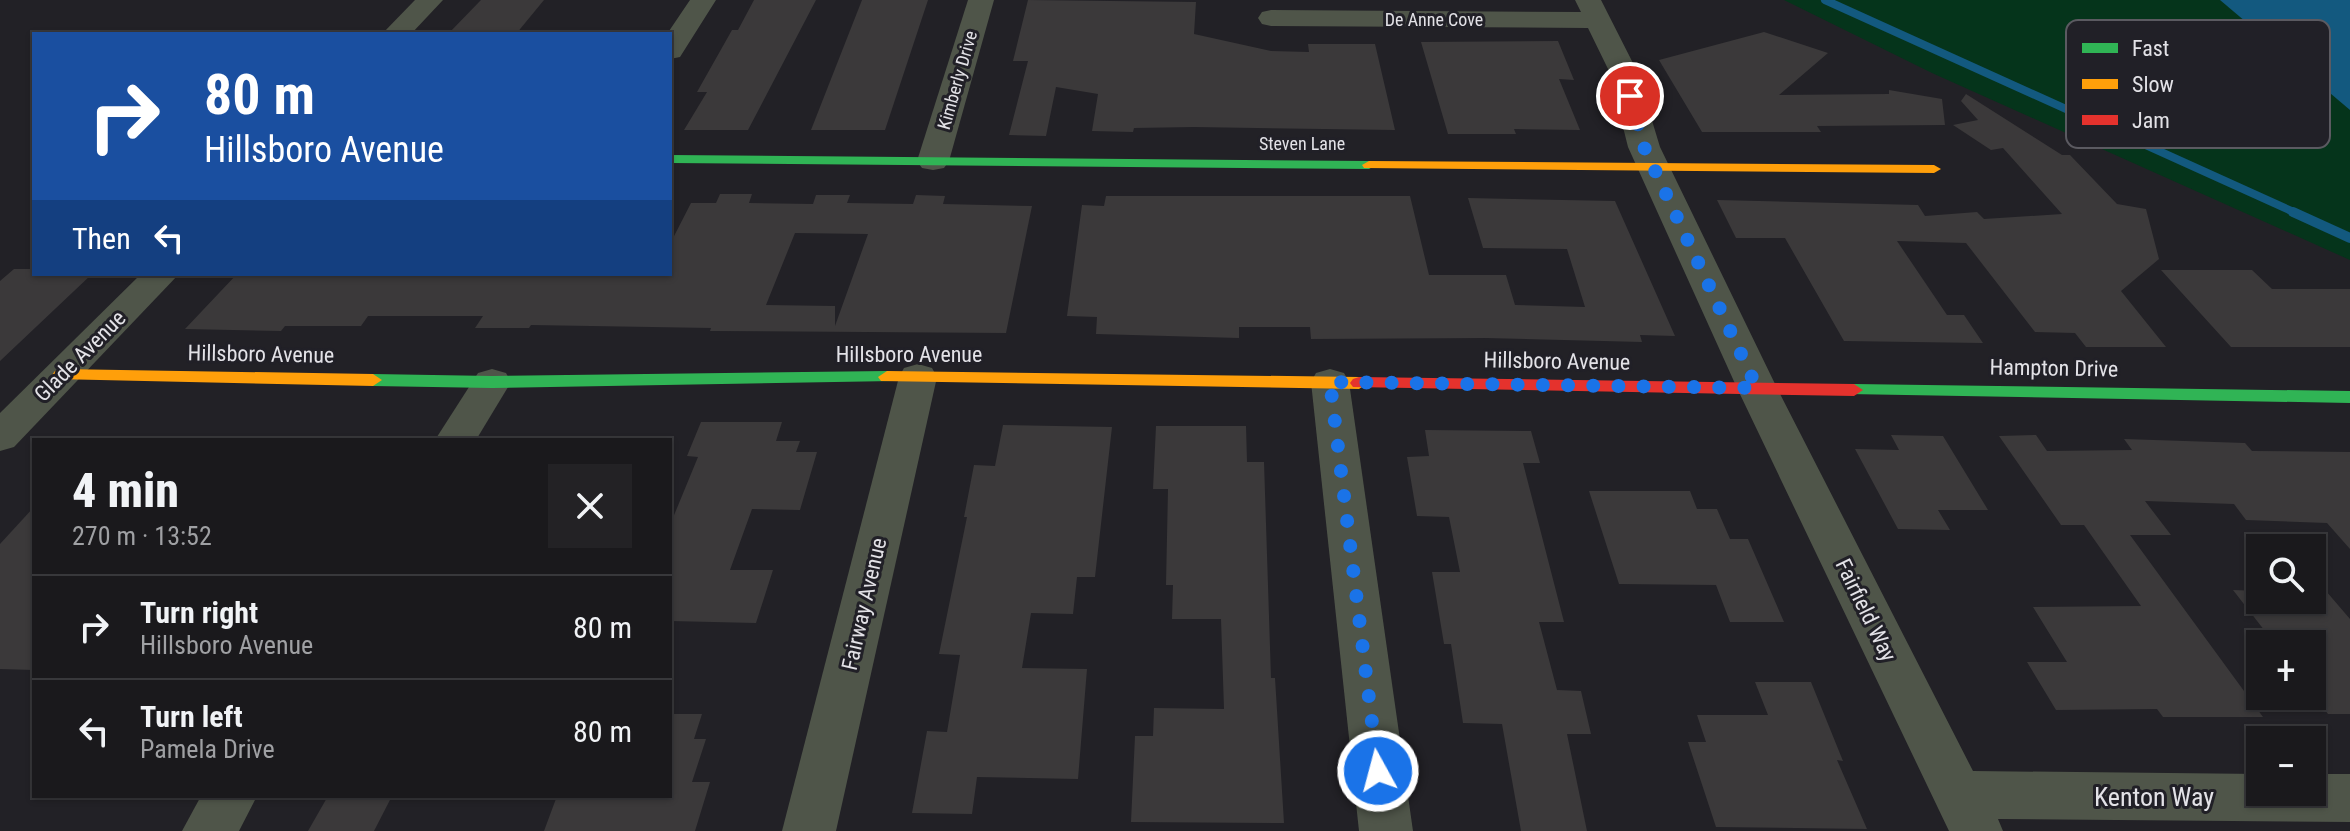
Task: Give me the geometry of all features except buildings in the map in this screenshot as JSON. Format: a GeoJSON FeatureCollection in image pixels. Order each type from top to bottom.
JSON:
{"type":"FeatureCollection","features":[{"type":"Feature","properties":{"kind":"street"},"geometry":{"type":"LineString","coordinates":[[398,32],[430,0]]}},
{"type":"Feature","properties":{"kind":"street"},"geometry":{"type":"LineString","coordinates":[[672,48],[703,0]]}},
{"type":"Feature","properties":{"kind":"street","name":"Kimberly Drive"},"geometry":{"type":"LineString","coordinates":[[933,161],[981,0]]}},
{"type":"Feature","properties":{"kind":"street","name":"De Anne Cove"},"geometry":{"type":"LineString","coordinates":[[1271,18],[1593,10]]}},
{"type":"Feature","properties":{"kind":"street","name":"Fairfield Way"},"geometry":{"type":"LineString","coordinates":[[1593,10],[1623,71],[1644,147],[1757,388],[1967,813]]}},
{"type":"Feature","properties":{"kind":"street","name":"Steven Lane"},"geometry":{"type":"LineString","coordinates":[[672,159],[1934,169]]}},
{"type":"Feature","properties":{"kind":"street","name":"Glade Avenue"},"geometry":{"type":"LineString","coordinates":[[0,437],[159,276]]}},
{"type":"Feature","properties":{"kind":"street","name":"Hillsboro Avenue"},"geometry":{"type":"LineString","coordinates":[[61,375],[492,382],[918,377],[1757,388]]}},
{"type":"Feature","properties":{"kind":"street","name":"Fairway Avenue"},"geometry":{"type":"LineString","coordinates":[[809,831],[918,377]]}},
{"type":"Feature","properties":{"kind":"street"},"geometry":{"type":"LineString","coordinates":[[456,438],[492,382]]}},
{"type":"Feature","properties":{"kind":"street"},"geometry":{"type":"LineString","coordinates":[[1330,382],[1386,831]]}},
{"type":"Feature","properties":{"kind":"street","name":"Hampton Drive"},"geometry":{"type":"LineString","coordinates":[[1757,388],[2350,397]]}},
{"type":"Feature","properties":{"kind":"street"},"geometry":{"type":"LineString","coordinates":[[209,831],[230,798]]}},
{"type":"Feature","properties":{"kind":"street","name":"Kenton Way"},"geometry":{"type":"LineString","coordinates":[[1967,813],[2350,798]]}},
{"type":"Feature","properties":{"kind":"green space"},"geometry":{"type":"Polygon","coordinates":[[[1784,0],[2350,0],[2350,260],[2100,148],[2330,148],[2330,20],[2066,20],[2066,133],[1932,73],[1784,0]]]}},
{"type":"Feature","properties":{"kind":"water"},"geometry":{"type":"Polygon","coordinates":[[[2220,0],[2350,0],[2350,110],[2330,93],[2330,20],[2244,20],[2220,0]]]}},
{"type":"Feature","properties":{"kind":"waterway"},"geometry":{"type":"LineString","coordinates":[[1825,0],[2066,109]]}},
{"type":"Feature","properties":{"kind":"waterway"},"geometry":{"type":"LineString","coordinates":[[2152,148],[2298,214]]}},
{"type":"Feature","properties":{"kind":"waterway"},"geometry":{"type":"LineString","coordinates":[[2293,212],[2350,238]]}},
{"type":"Feature","properties":{"kind":"traffic: fast"},"geometry":{"type":"LineString","coordinates":[[672,159],[1369,165]]}},
{"type":"Feature","properties":{"kind":"traffic: fast"},"geometry":{"type":"LineString","coordinates":[[373,380],[492,382],[887,377]]}},
{"type":"Feature","properties":{"kind":"traffic: fast"},"geometry":{"type":"LineString","coordinates":[[1854,390],[2350,397]]}},
{"type":"Feature","properties":{"kind":"traffic: slow"},"geometry":{"type":"LineString","coordinates":[[1369,165],[1934,169]]}},
{"type":"Feature","properties":{"kind":"traffic: slow"},"geometry":{"type":"LineString","coordinates":[[61,375],[373,380]]}},
{"type":"Feature","properties":{"kind":"traffic: slow"},"geometry":{"type":"LineString","coordinates":[[887,377],[1359,383]]}},
{"type":"Feature","properties":{"kind":"traffic: jam"},"geometry":{"type":"LineString","coordinates":[[1359,383],[1854,390]]}},
{"type":"Feature","properties":{"kind":"route"},"geometry":{"type":"LineString","coordinates":[[1378,771],[1330,382],[1757,388],[1644,147],[1630,96]]}}]}
